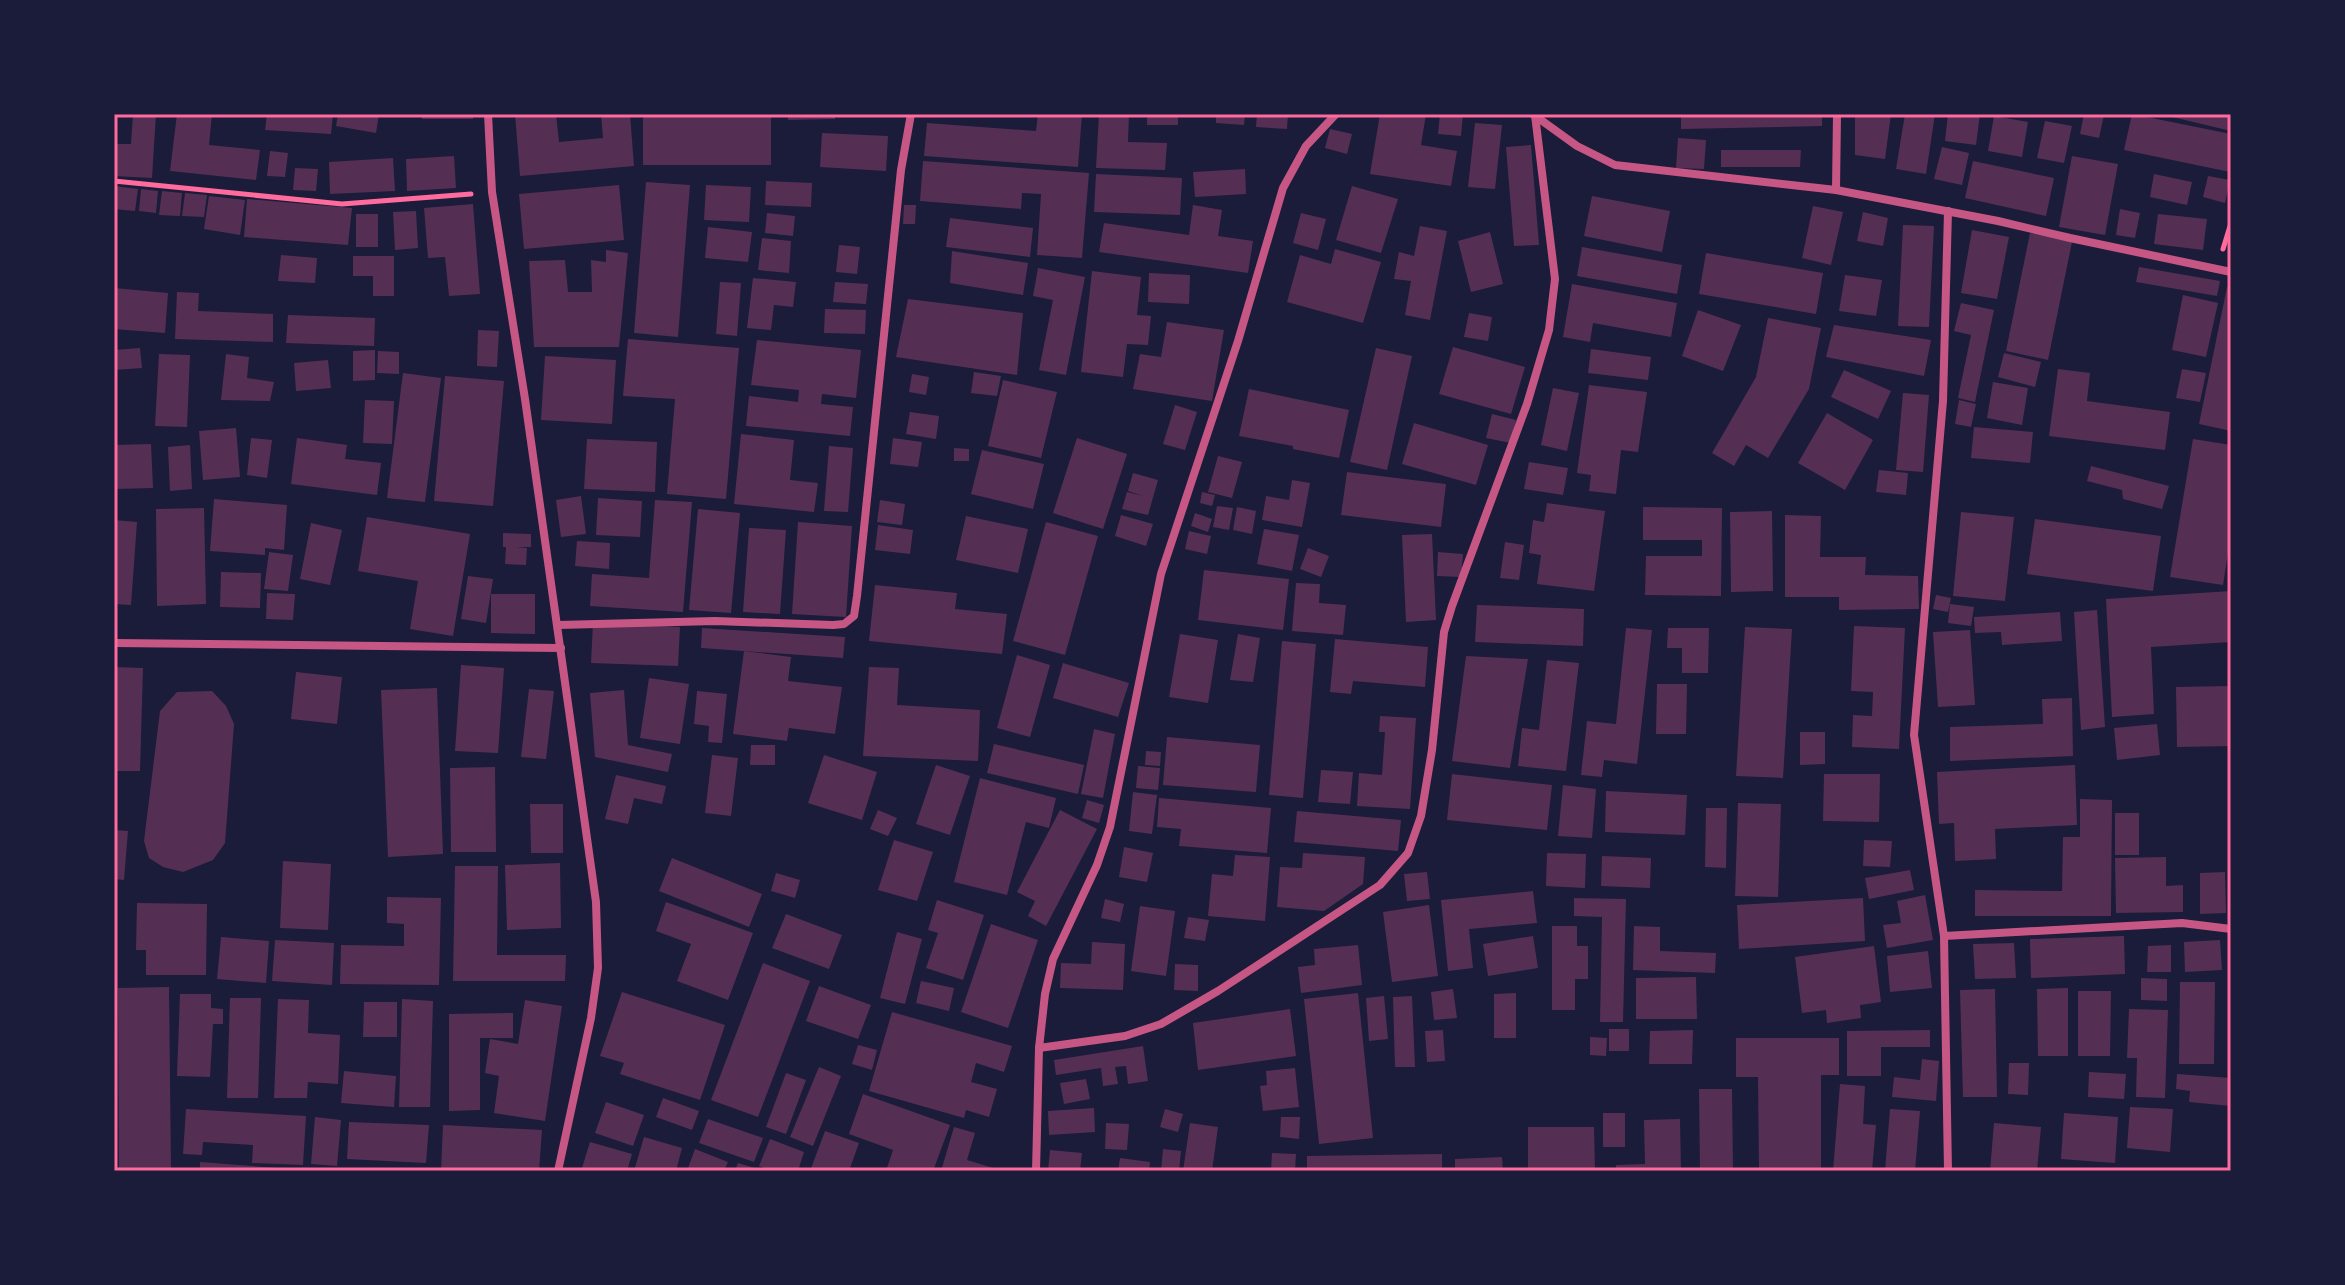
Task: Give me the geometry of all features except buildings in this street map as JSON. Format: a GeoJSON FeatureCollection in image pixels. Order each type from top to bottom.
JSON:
{"type":"FeatureCollection","features":[{"type":"Feature","properties":{"kind":"street"},"geometry":{"type":"LineString","coordinates":[[488,114],[492,192],[558,625],[596,902],[598,968],[591,1018],[558,1171]]}},
{"type":"Feature","properties":{"kind":"street"},"geometry":{"type":"LineString","coordinates":[[558,625],[715,621],[833,625],[844,624],[854,616],[901,170],[911,114]]}},
{"type":"Feature","properties":{"kind":"street"},"geometry":{"type":"LineString","coordinates":[[1036,1171],[1039,1048],[1045,994],[1053,959],[1097,865],[1110,827],[1161,574],[1238,341],[1283,188],[1306,146],[1336,114]]}},
{"type":"Feature","properties":{"kind":"street"},"geometry":{"type":"LineString","coordinates":[[1039,1048],[1125,1036],[1161,1024],[1218,991],[1380,885],[1408,853],[1421,816],[1432,750],[1444,632],[1527,404],[1549,330],[1555,279],[1534,114]]}},
{"type":"Feature","properties":{"kind":"street"},"geometry":{"type":"LineString","coordinates":[[1534,114],[1577,146],[1615,165],[1836,190],[2231,272]]}},
{"type":"Feature","properties":{"kind":"street"},"geometry":{"type":"LineString","coordinates":[[1836,190],[1837,114]]}},
{"type":"Feature","properties":{"kind":"street"},"geometry":{"type":"LineString","coordinates":[[1948,211],[1943,401],[1914,735],[1944,936],[1948,1171]]}},
{"type":"Feature","properties":{"kind":"street"},"geometry":{"type":"LineString","coordinates":[[114,643],[561,648]]}},
{"type":"Feature","properties":{"kind":"street"},"geometry":{"type":"LineString","coordinates":[[1944,936],[2182,923],[2231,929]]}},
{"type":"Feature","properties":{"kind":"path"},"geometry":{"type":"LineString","coordinates":[[114,181],[342,204],[492,192]]}}]}
